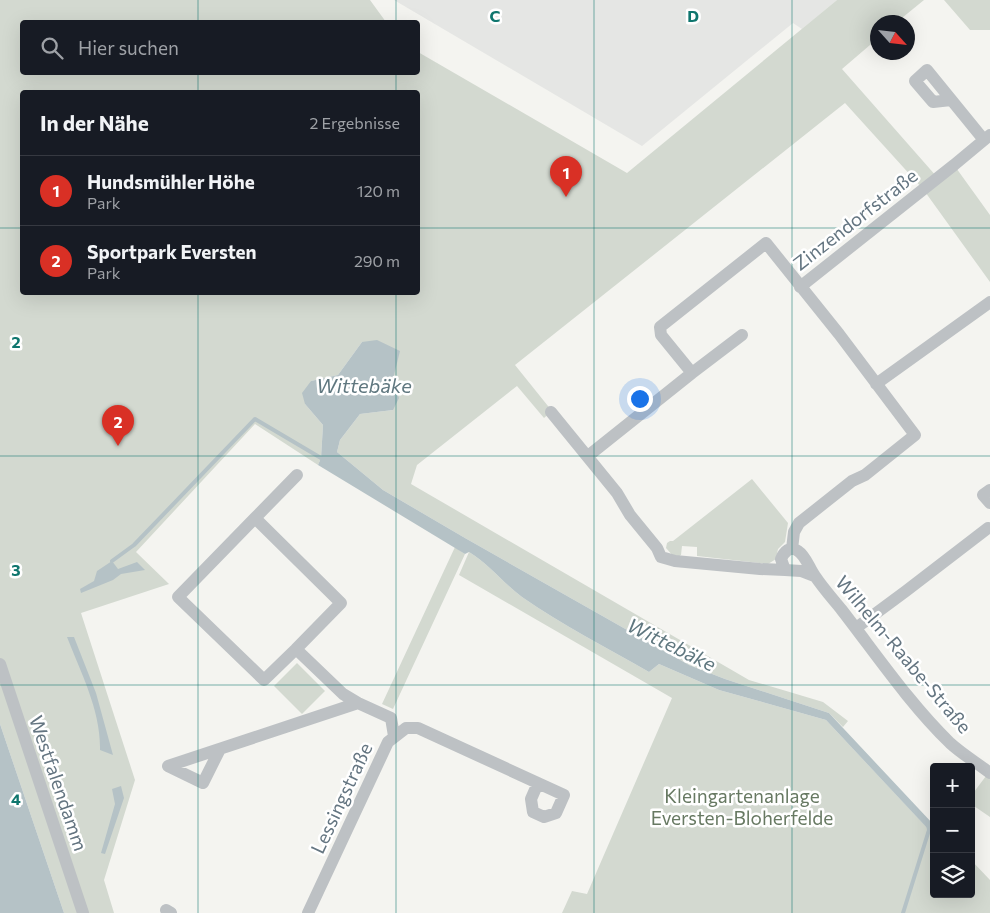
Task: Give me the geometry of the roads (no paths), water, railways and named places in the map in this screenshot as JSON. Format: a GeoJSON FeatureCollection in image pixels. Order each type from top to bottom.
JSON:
{"type":"FeatureCollection","features":[{"type":"Feature","properties":{"kind":"street"},"geometry":{"type":"LineString","coordinates":[[950,100],[987,137]]}},
{"type":"Feature","properties":{"kind":"street","name":"Zinzendorfstraße"},"geometry":{"type":"LineString","coordinates":[[692,373],[661,334],[660,328],[670,318],[766,243],[800,286],[987,137]]}},
{"type":"Feature","properties":{"kind":"street"},"geometry":{"type":"LineString","coordinates":[[785,570],[781,559],[786,550],[792,548],[794,532],[799,523],[852,481],[865,475],[915,435],[800,286]]}},
{"type":"Feature","properties":{"kind":"street"},"geometry":{"type":"LineString","coordinates":[[876,384],[990,302]]}},
{"type":"Feature","properties":{"kind":"street"},"geometry":{"type":"LineString","coordinates":[[588,456],[692,373],[742,336]]}},
{"type":"Feature","properties":{"kind":"street","name":"Wilhelm-Raabe-Straße"},"geometry":{"type":"LineString","coordinates":[[551,412],[617,493],[630,515],[661,557],[674,561],[801,571],[814,576]]}},
{"type":"Feature","properties":{"kind":"street"},"geometry":{"type":"LineString","coordinates":[[255,518],[341,603],[264,680],[178,597],[255,518],[297,475]]}},
{"type":"Feature","properties":{"kind":"street"},"geometry":{"type":"LineString","coordinates":[[990,490],[983,495],[990,504]]}},
{"type":"Feature","properties":{"kind":"street"},"geometry":{"type":"LineString","coordinates":[[856,628],[989,526]]}},
{"type":"Feature","properties":{"kind":"street","name":"Wilhelm-Raabe-Straße"},"geometry":{"type":"LineString","coordinates":[[792,548],[802,555],[814,576],[929,721],[951,744],[990,773]]}},
{"type":"Feature","properties":{"kind":"street"},"geometry":{"type":"LineString","coordinates":[[296,649],[344,694],[358,703],[391,718],[394,736]]}},
{"type":"Feature","properties":{"kind":"street","name":"Westfalendamm"},"geometry":{"type":"LineString","coordinates":[[0,664],[83,913]]}},
{"type":"Feature","properties":{"kind":"street"},"geometry":{"type":"LineString","coordinates":[[220,749],[358,703]]}},
{"type":"Feature","properties":{"kind":"street","name":"Lessingstraße"},"geometry":{"type":"LineString","coordinates":[[308,913],[388,742],[406,728],[418,728],[538,784]]}},
{"type":"Feature","properties":{"kind":"water","name":"Wittebäke"},"geometry":{"type":"Polygon","coordinates":[[[377,340],[400,351],[392,383],[399,398],[393,410],[360,414],[340,440],[337,452],[383,490],[689,665],[725,679],[829,713],[930,821],[929,830],[826,720],[719,690],[659,664],[649,672],[568,626],[522,597],[469,552],[465,554],[318,465],[321,458],[323,425],[305,404],[302,393],[311,381],[338,375],[362,342],[377,340]]]}},
{"type":"Feature","properties":{"kind":"water"},"geometry":{"type":"Polygon","coordinates":[[[112,561],[118,569],[137,562],[145,570],[121,574],[113,580],[81,593],[80,589],[94,581],[97,571],[112,561]]]}},
{"type":"Feature","properties":{"kind":"water"},"geometry":{"type":"Polygon","coordinates":[[[67,637],[74,637],[96,693],[113,755],[100,750],[94,707],[67,637]]]}},
{"type":"Feature","properties":{"kind":"water"},"geometry":{"type":"Polygon","coordinates":[[[0,724],[64,913],[0,913],[0,724]]]}},
{"type":"Feature","properties":{"kind":"water"},"geometry":{"type":"Polygon","coordinates":[[[121,786],[124,798],[105,854],[101,853],[115,804],[112,789],[121,786]]]}},
{"type":"Feature","properties":{"kind":"waterway"},"geometry":{"type":"LineString","coordinates":[[112,561],[134,545],[255,419],[321,458]]}},
{"type":"Feature","properties":{"kind":"waterway","name":"Wittebäke"},"geometry":{"type":"LineString","coordinates":[[903,913],[929,830],[928,824]]}},
{"type":"Feature","properties":{"kind":"place","name":"Hundsmühler Höhe"},"geometry":{"type":"Point","coordinates":[566,197]}},
{"type":"Feature","properties":{"kind":"place","name":"Sportpark Eversten"},"geometry":{"type":"Point","coordinates":[118,446]}},
{"type":"Feature","properties":{"kind":"park label","name":"Kleingartenanlage Eversten-Bloherfelde"},"geometry":{"type":"Point","coordinates":[742,806]}}]}
